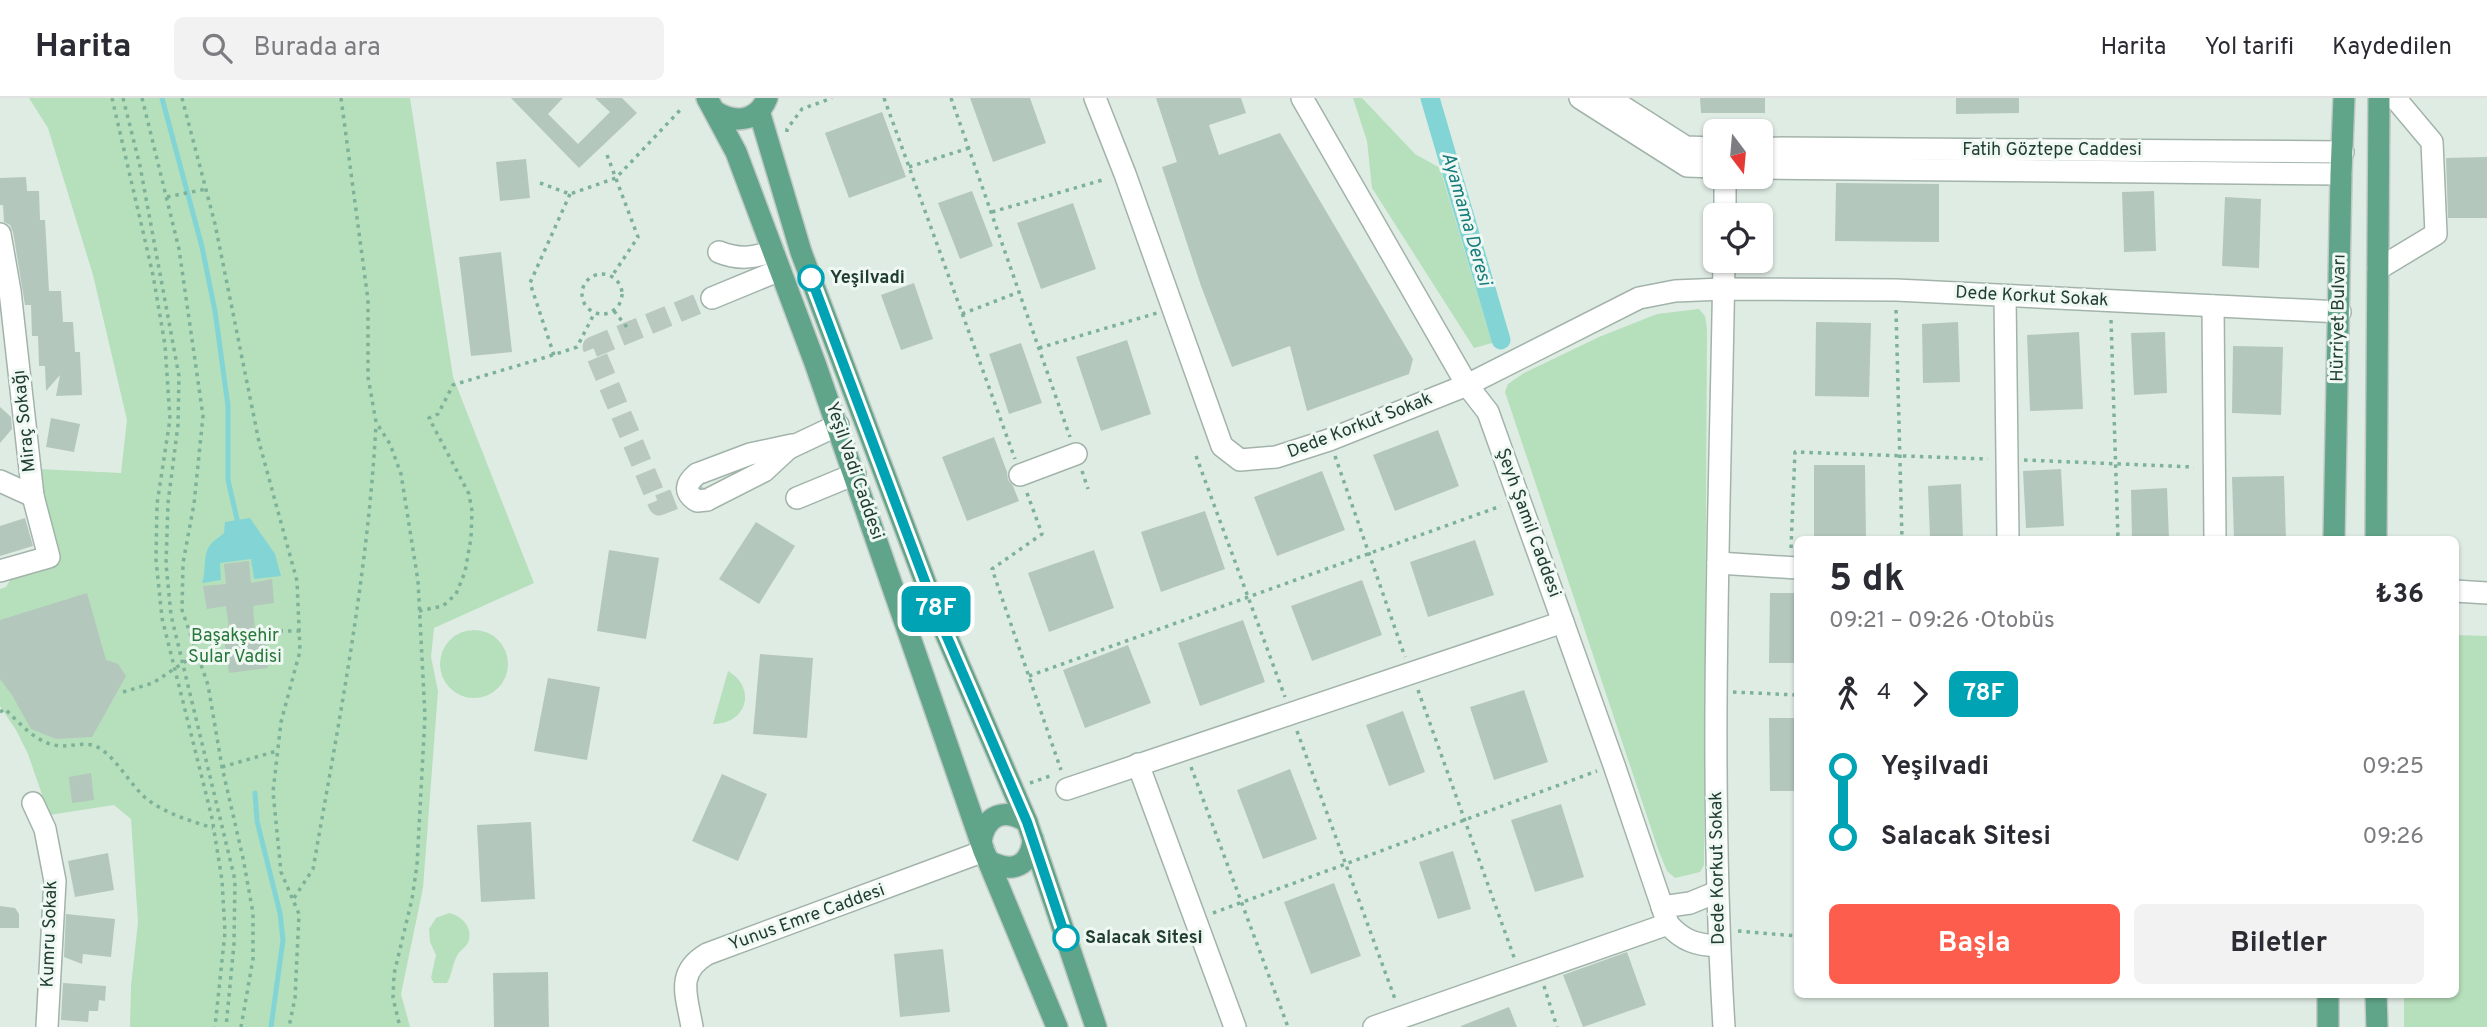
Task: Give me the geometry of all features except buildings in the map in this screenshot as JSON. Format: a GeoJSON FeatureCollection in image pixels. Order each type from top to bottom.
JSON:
{"type":"FeatureCollection","features":[{"type":"Feature","properties":{"kind":"main road","name":"Hürriyet Bulvarı"},"geometry":{"type":"LineString","coordinates":[[2334,536],[2344,98]]}},
{"type":"Feature","properties":{"kind":"main road"},"geometry":{"type":"LineString","coordinates":[[2376,536],[2379,98]]}},
{"type":"Feature","properties":{"kind":"main road"},"geometry":{"type":"LineString","coordinates":[[711,105],[733,120],[742,119],[768,102]]}},
{"type":"Feature","properties":{"kind":"main road","name":"Yeşil Vadi Caddesi"},"geometry":{"type":"LineString","coordinates":[[768,102],[811,278],[938,616],[1030,830],[1096,1027]]}},
{"type":"Feature","properties":{"kind":"main road","name":"Yeşil Vadi Caddesi"},"geometry":{"type":"LineString","coordinates":[[711,105],[736,152],[838,425],[985,852],[1057,1027]]}},
{"type":"Feature","properties":{"kind":"main road"},"geometry":{"type":"LineString","coordinates":[[1011,814],[1030,830],[1030,855],[1019,865],[1004,868],[985,852],[984,828],[995,817],[1011,814]]}},
{"type":"Feature","properties":{"kind":"main road"},"geometry":{"type":"LineString","coordinates":[[2328,998],[2328,1027]]}},
{"type":"Feature","properties":{"kind":"main road"},"geometry":{"type":"LineString","coordinates":[[2376,998],[2377,1027]]}},
{"type":"Feature","properties":{"kind":"street","name":"Dede Korkut Sokak"},"geometry":{"type":"LineString","coordinates":[[1095,98],[1125,174],[1222,446],[1240,460],[1276,457],[1329,440],[1466,385],[1639,298],[1675,291],[1896,290],[2340,312]]}},
{"type":"Feature","properties":{"kind":"street","name":"Şeyh Şamil Caddesi"},"geometry":{"type":"LineString","coordinates":[[1302,98],[1466,385],[1488,412],[1665,916]]}},
{"type":"Feature","properties":{"kind":"street"},"geometry":{"type":"LineString","coordinates":[[1580,98],[1687,166],[1703,167]]}},
{"type":"Feature","properties":{"kind":"street"},"geometry":{"type":"LineString","coordinates":[[1609,98],[1686,147],[1703,148]]}},
{"type":"Feature","properties":{"kind":"street"},"geometry":{"type":"LineString","coordinates":[[2378,269],[2435,234],[2432,142],[2395,98]]}},
{"type":"Feature","properties":{"kind":"street","name":"Fatih Göztepe Caddesi"},"geometry":{"type":"LineString","coordinates":[[1773,148],[2342,163]]}},
{"type":"Feature","properties":{"kind":"street","name":"Fatih Göztepe Caddesi"},"geometry":{"type":"LineString","coordinates":[[1773,168],[2342,163]]}},
{"type":"Feature","properties":{"kind":"street","name":"Miraç Sokağı"},"geometry":{"type":"LineString","coordinates":[[0,234],[10,291],[33,496],[49,557],[0,571]]}},
{"type":"Feature","properties":{"kind":"street"},"geometry":{"type":"LineString","coordinates":[[719,252],[743,258],[776,260]]}},
{"type":"Feature","properties":{"kind":"street"},"geometry":{"type":"LineString","coordinates":[[712,298],[776,260]]}},
{"type":"Feature","properties":{"kind":"street"},"geometry":{"type":"LineString","coordinates":[[1723,289],[1724,273]]}},
{"type":"Feature","properties":{"kind":"street","name":"Dede Korkut Sokak"},"geometry":{"type":"LineString","coordinates":[[1723,289],[1718,563],[1717,892],[1724,1027]]}},
{"type":"Feature","properties":{"kind":"street"},"geometry":{"type":"LineString","coordinates":[[2005,296],[2008,536]]}},
{"type":"Feature","properties":{"kind":"street"},"geometry":{"type":"LineString","coordinates":[[2213,306],[2215,536]]}},
{"type":"Feature","properties":{"kind":"street"},"geometry":{"type":"LineString","coordinates":[[762,462],[792,445],[838,425]]}},
{"type":"Feature","properties":{"kind":"street"},"geometry":{"type":"LineString","coordinates":[[792,445],[764,471],[707,500],[697,501],[688,495],[688,481],[697,474],[750,454],[792,445]]}},
{"type":"Feature","properties":{"kind":"street"},"geometry":{"type":"LineString","coordinates":[[1020,475],[1076,454]]}},
{"type":"Feature","properties":{"kind":"street"},"geometry":{"type":"LineString","coordinates":[[797,498],[855,474]]}},
{"type":"Feature","properties":{"kind":"street"},"geometry":{"type":"LineString","coordinates":[[0,481],[33,496]]}},
{"type":"Feature","properties":{"kind":"street"},"geometry":{"type":"LineString","coordinates":[[1718,563],[1794,568]]}},
{"type":"Feature","properties":{"kind":"street"},"geometry":{"type":"LineString","coordinates":[[2459,591],[2487,593]]}},
{"type":"Feature","properties":{"kind":"street"},"geometry":{"type":"LineString","coordinates":[[2459,606],[2487,607]]}},
{"type":"Feature","properties":{"kind":"street"},"geometry":{"type":"LineString","coordinates":[[1064,780],[1138,764],[1563,622]]}},
{"type":"Feature","properties":{"kind":"street"},"geometry":{"type":"LineString","coordinates":[[1138,764],[1235,1027]]}},
{"type":"Feature","properties":{"kind":"street","name":"Kumru Sokak"},"geometry":{"type":"LineString","coordinates":[[33,803],[45,829],[55,881],[47,1027]]}},
{"type":"Feature","properties":{"kind":"street","name":"Yunus Emre Caddesi"},"geometry":{"type":"LineString","coordinates":[[692,1027],[685,977],[689,968],[707,954],[985,852]]}},
{"type":"Feature","properties":{"kind":"street"},"geometry":{"type":"LineString","coordinates":[[1374,1027],[1529,971],[1717,892]]}},
{"type":"Feature","properties":{"kind":"street"},"geometry":{"type":"LineString","coordinates":[[1665,916],[1687,942],[1702,946],[1718,938]]}},
{"type":"Feature","properties":{"kind":"path"},"geometry":{"type":"LineString","coordinates":[[113,98],[153,275],[165,345],[170,419],[157,504],[156,560],[162,618],[213,828],[222,880],[225,932],[215,1027]]}},
{"type":"Feature","properties":{"kind":"path"},"geometry":{"type":"LineString","coordinates":[[123,98],[142,179],[179,376],[178,425],[168,503],[166,564],[172,615],[235,880],[234,944],[226,1027]]}},
{"type":"Feature","properties":{"kind":"path"},"geometry":{"type":"LineString","coordinates":[[142,98],[179,249],[203,416],[194,504],[183,563],[183,610],[208,685],[222,767],[253,913],[253,959],[241,1027]]}},
{"type":"Feature","properties":{"kind":"path"},"geometry":{"type":"LineString","coordinates":[[182,98],[206,188],[246,369],[259,442],[297,581],[300,651],[281,722],[273,792],[281,872],[295,898],[299,914],[295,998],[289,1027]]}},
{"type":"Feature","properties":{"kind":"path"},"geometry":{"type":"LineString","coordinates":[[295,898],[313,869],[354,635],[372,496],[376,422],[368,377],[368,300],[341,98]]}},
{"type":"Feature","properties":{"kind":"path"},"geometry":{"type":"LineString","coordinates":[[884,98],[1042,534],[992,569],[1064,780],[1023,785]]}},
{"type":"Feature","properties":{"kind":"path"},"geometry":{"type":"LineString","coordinates":[[951,98],[1088,489]]}},
{"type":"Feature","properties":{"kind":"path"},"geometry":{"type":"LineString","coordinates":[[540,183],[570,194],[616,177],[683,107]]}},
{"type":"Feature","properties":{"kind":"path"},"geometry":{"type":"LineString","coordinates":[[909,167],[969,148]]}},
{"type":"Feature","properties":{"kind":"path"},"geometry":{"type":"LineString","coordinates":[[607,155],[638,237],[612,276]]}},
{"type":"Feature","properties":{"kind":"path"},"geometry":{"type":"LineString","coordinates":[[991,212],[1125,174]]}},
{"type":"Feature","properties":{"kind":"path"},"geometry":{"type":"LineString","coordinates":[[166,198],[206,188]]}},
{"type":"Feature","properties":{"kind":"path"},"geometry":{"type":"LineString","coordinates":[[555,355],[530,283],[570,194]]}},
{"type":"Feature","properties":{"kind":"path"},"geometry":{"type":"LineString","coordinates":[[600,274],[612,276],[621,286],[620,305],[614,311],[594,314],[584,304],[584,284],[600,274]]}},
{"type":"Feature","properties":{"kind":"path"},"geometry":{"type":"LineString","coordinates":[[1896,290],[1902,536]]}},
{"type":"Feature","properties":{"kind":"path"},"geometry":{"type":"LineString","coordinates":[[962,314],[1019,292]]}},
{"type":"Feature","properties":{"kind":"path"},"geometry":{"type":"LineString","coordinates":[[2110,301],[2118,536]]}},
{"type":"Feature","properties":{"kind":"path"},"geometry":{"type":"LineString","coordinates":[[1039,348],[1172,309]]}},
{"type":"Feature","properties":{"kind":"path"},"geometry":{"type":"LineString","coordinates":[[614,311],[630,331]]}},
{"type":"Feature","properties":{"kind":"path"},"geometry":{"type":"LineString","coordinates":[[419,611],[443,606],[456,594],[465,572],[471,538],[472,511],[468,494],[429,418],[438,414],[453,385],[577,347],[594,314]]}},
{"type":"Feature","properties":{"kind":"path"},"geometry":{"type":"LineString","coordinates":[[376,422],[390,443],[401,474],[418,580],[425,716],[417,865],[394,974],[393,998],[401,1027]]}},
{"type":"Feature","properties":{"kind":"path"},"geometry":{"type":"LineString","coordinates":[[1329,440],[1465,820],[1529,971],[1557,1027]]}},
{"type":"Feature","properties":{"kind":"path"},"geometry":{"type":"LineString","coordinates":[[1794,536],[1795,452],[2214,467]]}},
{"type":"Feature","properties":{"kind":"path"},"geometry":{"type":"LineString","coordinates":[[1196,456],[1402,1017]]}},
{"type":"Feature","properties":{"kind":"path"},"geometry":{"type":"LineString","coordinates":[[1028,676],[1519,499]]}},
{"type":"Feature","properties":{"kind":"path"},"geometry":{"type":"LineString","coordinates":[[271,631],[300,631]]}},
{"type":"Feature","properties":{"kind":"path"},"geometry":{"type":"LineString","coordinates":[[195,643],[216,637]]}},
{"type":"Feature","properties":{"kind":"path"},"geometry":{"type":"LineString","coordinates":[[123,692],[153,683],[198,653]]}},
{"type":"Feature","properties":{"kind":"path"},"geometry":{"type":"LineString","coordinates":[[1718,691],[1794,695]]}},
{"type":"Feature","properties":{"kind":"path"},"geometry":{"type":"LineString","coordinates":[[0,712],[5,709],[31,734],[46,742],[61,746],[93,746],[106,753],[148,800],[180,817],[213,828]]}},
{"type":"Feature","properties":{"kind":"path"},"geometry":{"type":"LineString","coordinates":[[1184,749],[1288,1027]]}},
{"type":"Feature","properties":{"kind":"path"},"geometry":{"type":"LineString","coordinates":[[222,767],[276,751]]}},
{"type":"Feature","properties":{"kind":"path"},"geometry":{"type":"LineString","coordinates":[[1195,920],[1614,765]]}},
{"type":"Feature","properties":{"kind":"path"},"geometry":{"type":"LineString","coordinates":[[1718,938],[1794,936]]}},
{"type":"Feature","properties":{"kind":"green space","name":"Başakşehir Sular Vadisi"},"geometry":{"type":"Polygon","coordinates":[[[29,98],[410,98],[453,377],[534,583],[434,628],[431,657],[438,691],[423,888],[401,994],[410,1027],[130,1027],[131,986],[138,922],[131,819],[114,805],[49,815],[28,754],[0,706],[0,589],[6,587],[12,577],[57,563],[38,469],[121,473],[127,420],[93,275],[48,128],[29,98]]]}},
{"type":"Feature","properties":{"kind":"green space"},"geometry":{"type":"Polygon","coordinates":[[[1353,98],[1362,98],[1415,154],[1440,168],[1492,343],[1474,348],[1372,188],[1367,141],[1353,98]]]}},
{"type":"Feature","properties":{"kind":"green space"},"geometry":{"type":"Polygon","coordinates":[[[1699,309],[1705,316],[1707,328],[1704,865],[1700,872],[1675,878],[1667,871],[1658,849],[1505,392],[1508,384],[1524,373],[1599,337],[1657,314],[1699,309]]]}},
{"type":"Feature","properties":{"kind":"green space"},"geometry":{"type":"Polygon","coordinates":[[[474,630],[487,633],[498,640],[505,651],[508,664],[505,677],[498,688],[487,695],[474,698],[461,695],[450,688],[443,677],[440,664],[443,651],[450,640],[461,633],[474,630]]]}},
{"type":"Feature","properties":{"kind":"green space"},"geometry":{"type":"Polygon","coordinates":[[[2459,635],[2487,636],[2487,1027],[2404,1027],[2404,998],[2459,998],[2459,635]]]}},
{"type":"Feature","properties":{"kind":"green space"},"geometry":{"type":"Polygon","coordinates":[[[728,671],[743,686],[744,704],[734,718],[713,724],[728,671]]]}},
{"type":"Feature","properties":{"kind":"green space"},"geometry":{"type":"Polygon","coordinates":[[[449,913],[466,924],[469,932],[468,943],[457,956],[447,983],[434,983],[431,978],[436,955],[430,942],[429,929],[436,918],[449,913]]]}},
{"type":"Feature","properties":{"kind":"water"},"geometry":{"type":"Polygon","coordinates":[[[250,518],[275,554],[281,576],[254,579],[251,559],[220,563],[221,580],[202,583],[206,552],[224,533],[225,522],[250,518]]]}},
{"type":"Feature","properties":{"kind":"waterway"},"geometry":{"type":"LineString","coordinates":[[162,98],[202,247],[215,311],[228,406],[228,480],[237,519]]}},
{"type":"Feature","properties":{"kind":"waterway","name":"Ayamama Deresi"},"geometry":{"type":"LineString","coordinates":[[1430,98],[1501,340]]}},
{"type":"Feature","properties":{"kind":"waterway"},"geometry":{"type":"LineString","coordinates":[[255,793],[257,821],[280,913],[283,940],[271,1027]]}},
{"type":"Feature","properties":{"kind":"tunnel"},"geometry":{"type":"LineString","coordinates":[[703,488],[659,505],[593,347],[712,298]]}},
{"type":"Feature","properties":{"kind":"bus line","name":"78F"},"geometry":{"type":"LineString","coordinates":[[811,278],[938,616],[1027,822],[1066,938]]}},
{"type":"Feature","properties":{"kind":"place","name":"Yeşilvadi"},"geometry":{"type":"Point","coordinates":[811,278]}},
{"type":"Feature","properties":{"kind":"place","name":"Salacak Sitesi"},"geometry":{"type":"Point","coordinates":[1066,938]}}]}
